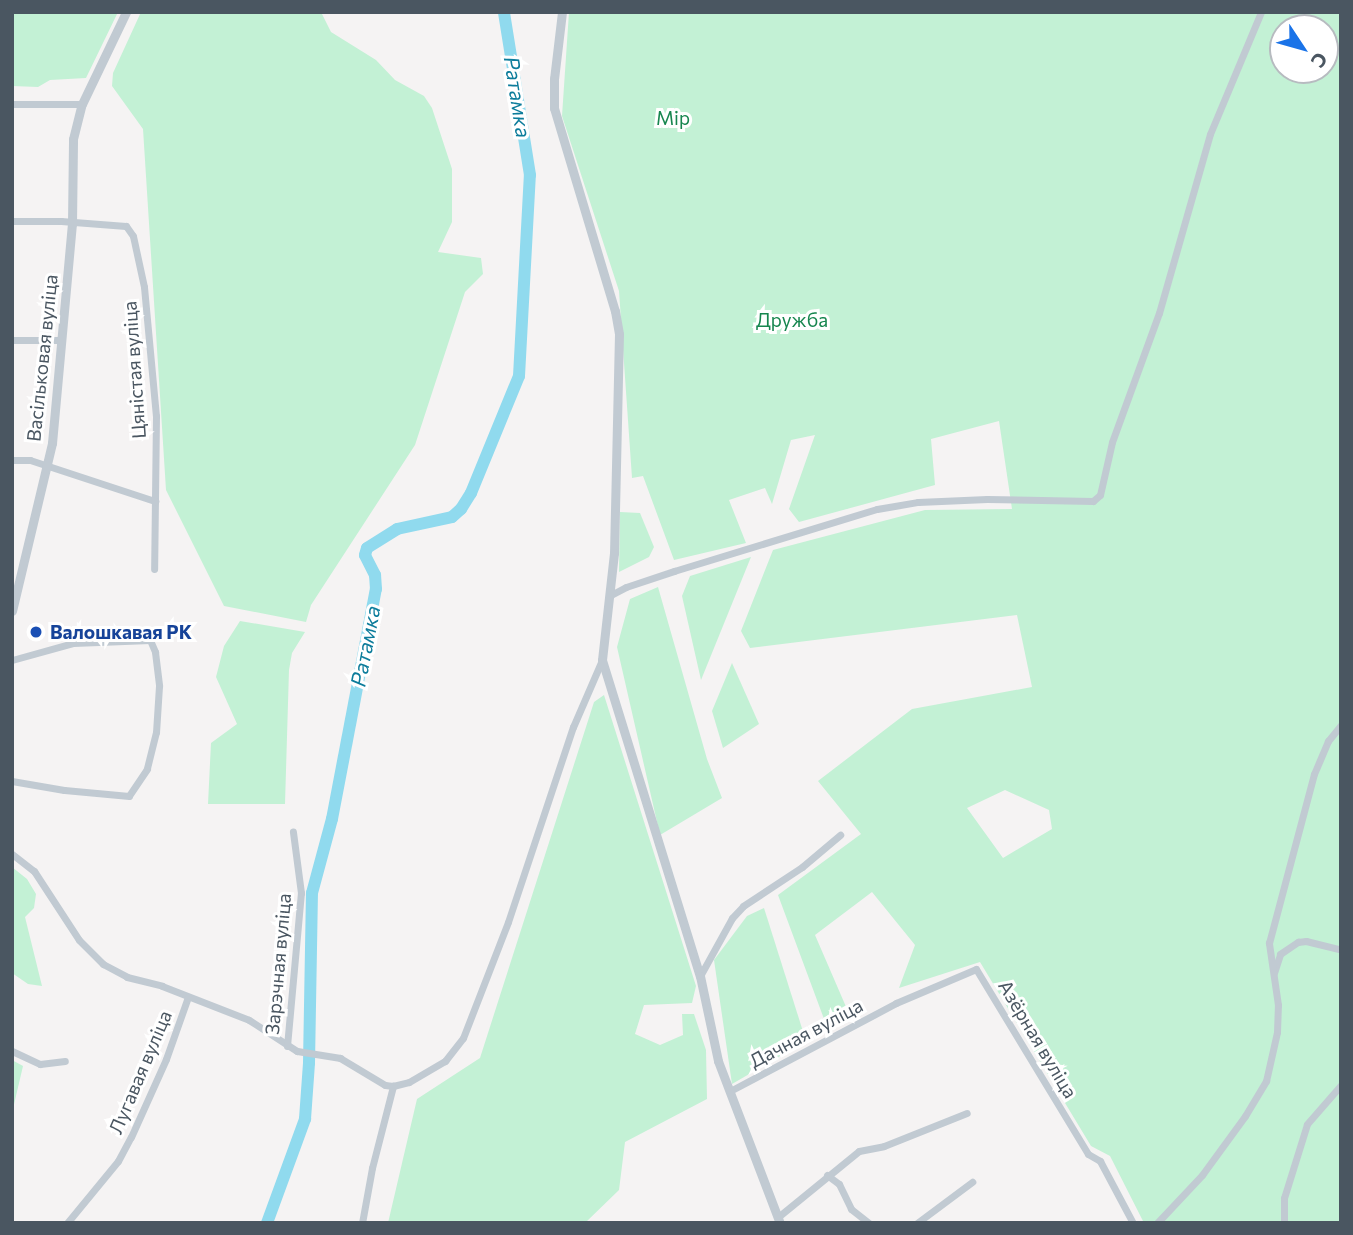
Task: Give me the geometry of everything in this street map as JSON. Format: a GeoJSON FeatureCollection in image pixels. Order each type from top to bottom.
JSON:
{"type":"FeatureCollection","features":[{"type":"Feature","properties":{"kind":"street","name":"Васільковая вуліца"},"geometry":{"type":"LineString","coordinates":[[12,611],[13,597],[48,468],[72,224],[73,139],[82,104],[126,12]]}},
{"type":"Feature","properties":{"kind":"street"},"geometry":{"type":"LineString","coordinates":[[287,1046],[297,1051],[341,1058],[374,1079],[393,1086],[409,1082],[445,1061],[463,1038],[508,922],[573,727],[602,660],[614,553],[618,334],[615,311],[554,108],[554,79],[562,12]]}},
{"type":"Feature","properties":{"kind":"street"},"geometry":{"type":"LineString","coordinates":[[609,596],[626,587],[674,571],[877,509],[918,502],[1093,501],[1100,495],[1112,442],[1158,313],[1210,134],[1261,12]]}},
{"type":"Feature","properties":{"kind":"street"},"geometry":{"type":"LineString","coordinates":[[12,104],[82,104]]}},
{"type":"Feature","properties":{"kind":"street"},"geometry":{"type":"LineString","coordinates":[[12,221],[61,220],[72,224]]}},
{"type":"Feature","properties":{"kind":"street","name":"Цяністая вуліца"},"geometry":{"type":"LineString","coordinates":[[72,224],[126,226],[133,236],[144,287],[153,380],[154,569]]}},
{"type":"Feature","properties":{"kind":"street"},"geometry":{"type":"LineString","coordinates":[[12,340],[61,340]]}},
{"type":"Feature","properties":{"kind":"street"},"geometry":{"type":"LineString","coordinates":[[12,460],[30,460],[155,501]]}},
{"type":"Feature","properties":{"kind":"street"},"geometry":{"type":"LineString","coordinates":[[12,660],[73,643],[150,640],[155,652],[159,686],[156,732],[147,769],[129,796],[64,790],[12,781]]}},
{"type":"Feature","properties":{"kind":"street"},"geometry":{"type":"LineString","coordinates":[[602,660],[700,976],[718,1061],[779,1220],[827,1175],[859,1151],[884,1146],[967,1113]]}},
{"type":"Feature","properties":{"kind":"street"},"geometry":{"type":"LineString","coordinates":[[1157,1223],[1202,1175],[1245,1116],[1266,1081],[1277,1032],[1278,1004],[1269,943],[1314,774],[1328,741],[1341,725]]}},
{"type":"Feature","properties":{"kind":"street","name":"Зарэчная вуліца"},"geometry":{"type":"LineString","coordinates":[[12,854],[34,871],[79,940],[103,964],[127,977],[162,986],[249,1020],[287,1046],[300,893],[293,832]]}},
{"type":"Feature","properties":{"kind":"street"},"geometry":{"type":"LineString","coordinates":[[700,976],[732,918],[743,906],[802,867],[839,835]]}},
{"type":"Feature","properties":{"kind":"street"},"geometry":{"type":"LineString","coordinates":[[1274,977],[1280,954],[1287,946],[1306,941],[1341,950]]}},
{"type":"Feature","properties":{"kind":"street","name":"Азёрная вуліца"},"geometry":{"type":"LineString","coordinates":[[897,1003],[976,968],[1088,1154],[1100,1161],[1133,1223]]}},
{"type":"Feature","properties":{"kind":"street","name":"Лугавая вуліца"},"geometry":{"type":"LineString","coordinates":[[67,1223],[118,1161],[131,1137],[166,1059],[188,997]]}},
{"type":"Feature","properties":{"kind":"street","name":"Дачная вуліца"},"geometry":{"type":"LineString","coordinates":[[730,1091],[897,1003]]}},
{"type":"Feature","properties":{"kind":"street"},"geometry":{"type":"LineString","coordinates":[[12,1051],[40,1065],[65,1061]]}},
{"type":"Feature","properties":{"kind":"street"},"geometry":{"type":"LineString","coordinates":[[1284,1223],[1284,1198],[1307,1124],[1341,1085]]}},
{"type":"Feature","properties":{"kind":"street"},"geometry":{"type":"LineString","coordinates":[[362,1223],[372,1168],[393,1086]]}},
{"type":"Feature","properties":{"kind":"street"},"geometry":{"type":"LineString","coordinates":[[827,1175],[839,1184],[851,1209],[869,1223]]}},
{"type":"Feature","properties":{"kind":"street"},"geometry":{"type":"LineString","coordinates":[[917,1223],[972,1182]]}},
{"type":"Feature","properties":{"kind":"green space"},"geometry":{"type":"Polygon","coordinates":[[[12,12],[118,12],[86,78],[50,80],[38,87],[12,86],[12,12]]]}},
{"type":"Feature","properties":{"kind":"green space"},"geometry":{"type":"Polygon","coordinates":[[[141,12],[321,12],[331,32],[376,60],[395,80],[424,96],[432,108],[452,169],[452,222],[438,252],[481,258],[483,274],[465,292],[415,445],[311,605],[306,622],[224,606],[166,490],[143,129],[112,86],[113,73],[141,12]]]}},
{"type":"Feature","properties":{"kind":"green space"},"geometry":{"type":"Polygon","coordinates":[[[569,12],[1341,12],[1341,1223],[1144,1223],[1110,1156],[1091,1146],[980,962],[899,988],[915,945],[872,892],[815,935],[850,1016],[827,1027],[778,895],[861,834],[818,781],[912,709],[1032,687],[1017,615],[750,648],[741,631],[773,550],[925,510],[1012,509],[999,421],[931,439],[935,485],[799,522],[789,509],[815,435],[791,440],[772,504],[765,488],[729,500],[746,543],[674,560],[643,476],[632,478],[619,291],[562,116],[569,12]],[[1005,790],[967,808],[1003,858],[1052,829],[1049,810],[1005,790]]]}},
{"type":"Feature","properties":{"kind":"green space"},"geometry":{"type":"Polygon","coordinates":[[[620,512],[640,513],[654,547],[649,557],[619,572],[620,512]]]}},
{"type":"Feature","properties":{"kind":"green space"},"geometry":{"type":"Polygon","coordinates":[[[751,557],[701,680],[682,596],[690,576],[751,557]]]}},
{"type":"Feature","properties":{"kind":"green space"},"geometry":{"type":"Polygon","coordinates":[[[658,587],[707,759],[722,798],[660,835],[617,647],[630,599],[658,587]]]}},
{"type":"Feature","properties":{"kind":"green space"},"geometry":{"type":"Polygon","coordinates":[[[240,621],[305,632],[292,653],[289,670],[285,804],[208,804],[211,743],[237,724],[216,677],[224,646],[240,621]]]}},
{"type":"Feature","properties":{"kind":"green space"},"geometry":{"type":"Polygon","coordinates":[[[732,663],[759,724],[723,748],[712,711],[732,663]]]}},
{"type":"Feature","properties":{"kind":"green space"},"geometry":{"type":"Polygon","coordinates":[[[604,695],[696,986],[692,1003],[644,1005],[635,1034],[660,1045],[683,1035],[682,1014],[694,1014],[706,1050],[707,1099],[625,1142],[619,1190],[585,1223],[388,1223],[417,1099],[480,1058],[594,702],[604,695]]]}},
{"type":"Feature","properties":{"kind":"green space"},"geometry":{"type":"Polygon","coordinates":[[[12,867],[27,879],[36,894],[34,908],[25,917],[42,986],[28,984],[12,973],[12,867]]]}},
{"type":"Feature","properties":{"kind":"green space"},"geometry":{"type":"Polygon","coordinates":[[[764,908],[806,1041],[732,1084],[714,960],[747,916],[764,908]]]}},
{"type":"Feature","properties":{"kind":"green space"},"geometry":{"type":"Polygon","coordinates":[[[12,1060],[23,1066],[12,1113],[12,1060]]]}},
{"type":"Feature","properties":{"kind":"waterway","name":"Ратамка"},"geometry":{"type":"LineString","coordinates":[[267,1223],[305,1119],[309,1063],[312,893],[332,819],[376,589],[375,575],[365,555],[367,548],[397,529],[452,517],[461,509],[471,493],[519,376],[530,175],[504,12]]}},
{"type":"Feature","properties":{"kind":"place","name":"Валошкавая РК"},"geometry":{"type":"Point","coordinates":[36,632]}},
{"type":"Feature","properties":{"kind":"park label","name":"Мір"},"geometry":{"type":"Point","coordinates":[673,118]}},
{"type":"Feature","properties":{"kind":"park label","name":"Дружба"},"geometry":{"type":"Point","coordinates":[792,320]}}]}
